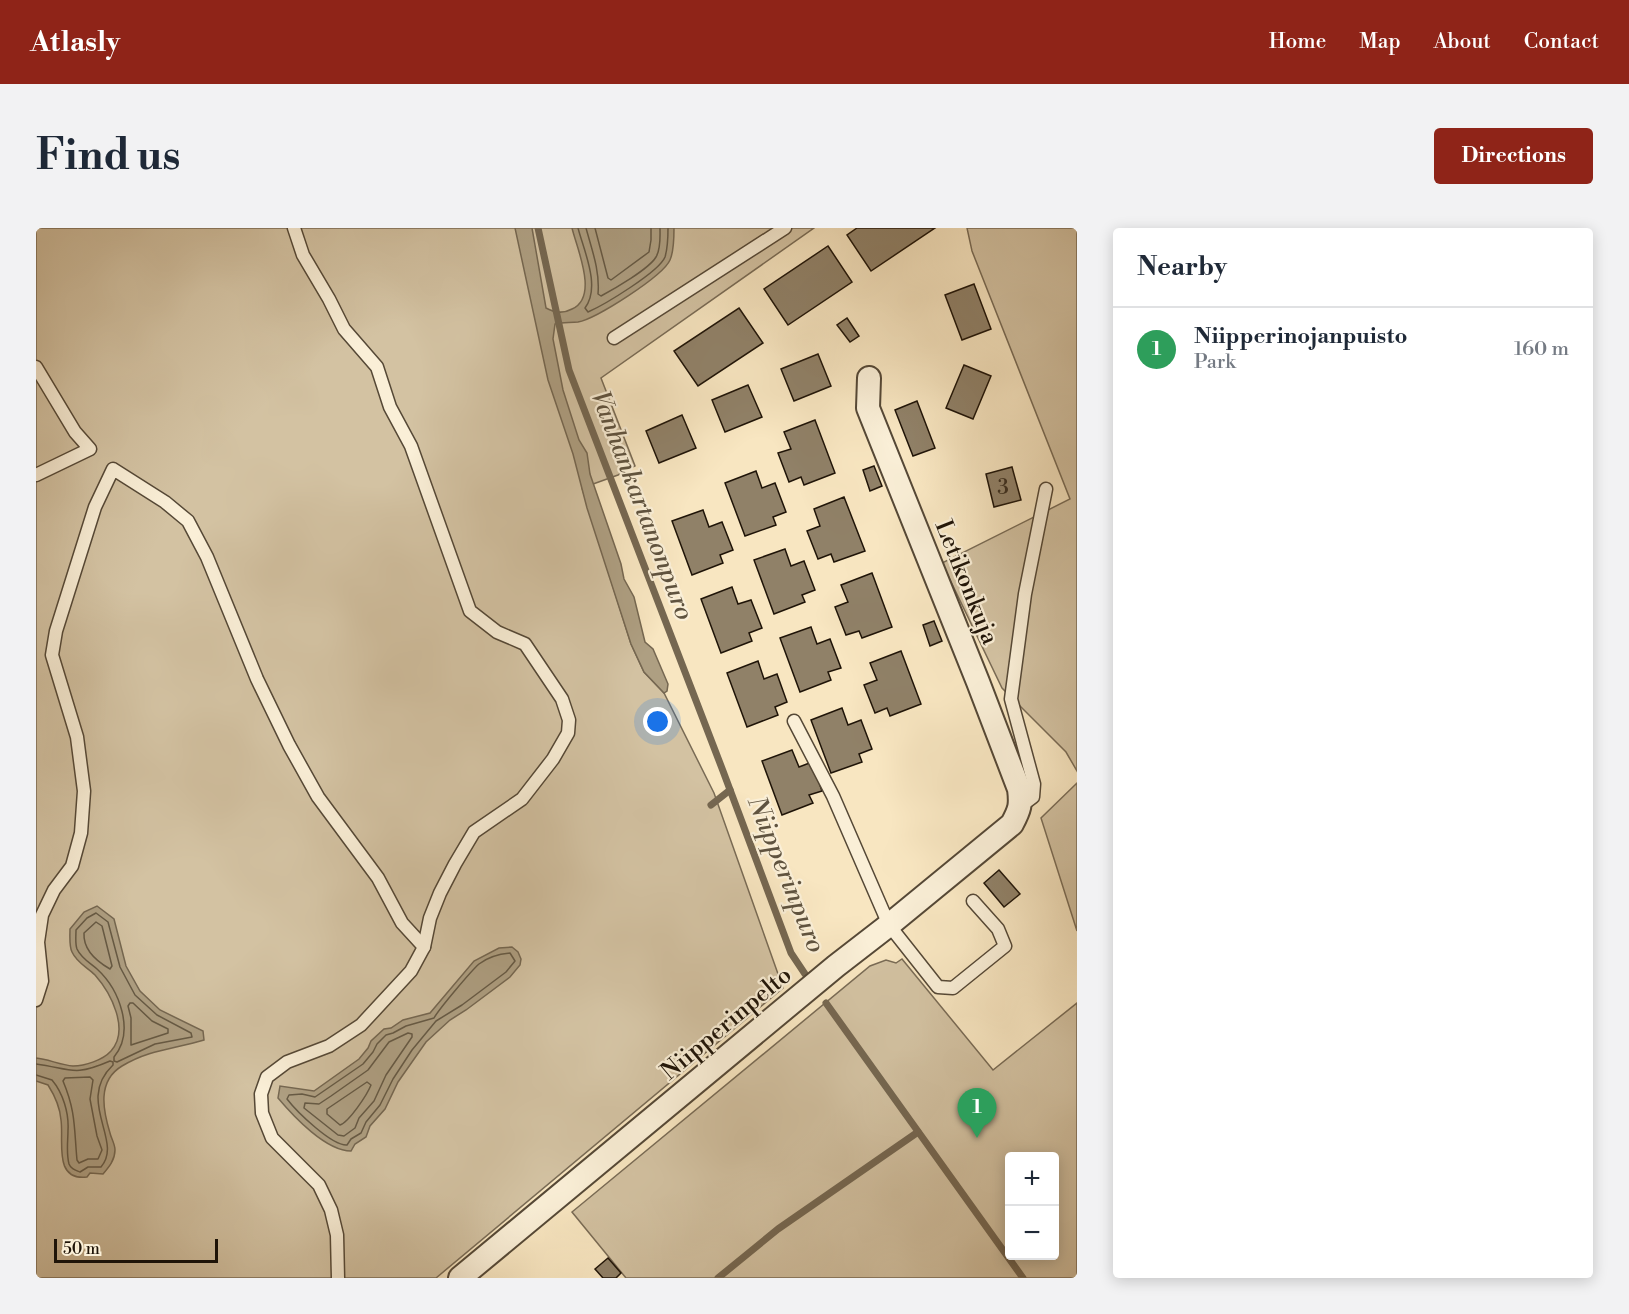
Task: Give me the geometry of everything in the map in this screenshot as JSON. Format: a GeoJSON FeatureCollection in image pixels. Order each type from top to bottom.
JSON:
{"type":"FeatureCollection","features":[{"type":"Feature","properties":{"kind":"street","name":"Letikonkuja"},"geometry":{"type":"LineString","coordinates":[[869,378],[868,408],[978,682],[1018,789],[1021,806]]}},
{"type":"Feature","properties":{"kind":"street","name":"Niipperinpelto"},"geometry":{"type":"LineString","coordinates":[[460,1278],[1012,824],[1021,806]]}},
{"type":"Feature","properties":{"kind":"lane"},"geometry":{"type":"LineString","coordinates":[[294,228],[303,255],[344,329],[377,367],[390,407],[411,446],[470,611],[497,632],[525,644],[562,699],[569,720],[568,733],[553,759],[522,799],[474,832],[454,864],[440,893],[430,918],[424,946],[411,971],[361,1025],[330,1046],[287,1062],[267,1077],[261,1094],[262,1113],[272,1138],[319,1185],[332,1210],[337,1235],[338,1278]]}},
{"type":"Feature","properties":{"kind":"lane"},"geometry":{"type":"LineString","coordinates":[[614,338],[785,228]]}},
{"type":"Feature","properties":{"kind":"lane"},"geometry":{"type":"LineString","coordinates":[[36,367],[75,432],[90,449],[36,475]]}},
{"type":"Feature","properties":{"kind":"lane"},"geometry":{"type":"LineString","coordinates":[[36,1000],[42,981],[38,942],[42,915],[54,890],[72,866],[81,833],[84,791],[77,737],[52,655],[56,631],[95,507],[113,469],[165,502],[188,521],[207,557],[257,679],[298,762],[318,797],[378,878],[402,923],[424,946]]}},
{"type":"Feature","properties":{"kind":"lane"},"geometry":{"type":"LineString","coordinates":[[1021,806],[1033,797],[1034,783],[1011,699],[1026,594],[1046,489]]}},
{"type":"Feature","properties":{"kind":"lane"},"geometry":{"type":"LineString","coordinates":[[794,721],[833,796],[889,925],[938,987],[953,988],[1005,946],[998,929],[974,901]]}},
{"type":"Feature","properties":{"kind":"shaded area"},"geometry":{"type":"Polygon","coordinates":[[[36,228],[814,228],[601,378],[635,466],[582,488],[631,644],[644,672],[664,693],[714,793],[783,988],[436,1278],[36,1278],[36,228]]]}},
{"type":"Feature","properties":{"kind":"shaded area"},"geometry":{"type":"Polygon","coordinates":[[[967,228],[1077,228],[1077,771],[1066,752],[1002,688],[942,563],[1070,499],[972,251],[967,228]]]}},
{"type":"Feature","properties":{"kind":"shaded area"},"geometry":{"type":"Polygon","coordinates":[[[1077,783],[1077,931],[1041,818],[1077,783]]]}},
{"type":"Feature","properties":{"kind":"shaded area"},"geometry":{"type":"Polygon","coordinates":[[[902,959],[993,1070],[1077,1003],[1077,1278],[626,1278],[572,1212],[870,966],[886,960],[896,963],[902,959]]]}},
{"type":"Feature","properties":{"kind":"water"},"geometry":{"type":"Polygon","coordinates":[[[515,228],[532,228],[546,308],[565,312],[580,303],[585,284],[572,228],[674,228],[673,249],[665,267],[643,286],[599,313],[578,322],[555,324],[553,339],[563,390],[579,440],[587,453],[590,474],[624,579],[634,597],[645,642],[653,649],[668,684],[667,691],[664,693],[644,672],[631,644],[587,508],[573,454],[548,380],[515,228]]]}},
{"type":"Feature","properties":{"kind":"water"},"geometry":{"type":"Polygon","coordinates":[[[97,906],[114,919],[126,966],[140,991],[160,1010],[203,1031],[204,1040],[143,1056],[132,1060],[114,1072],[105,1088],[104,1106],[115,1148],[114,1157],[103,1174],[90,1173],[87,1177],[76,1177],[69,1173],[62,1158],[60,1111],[55,1097],[48,1085],[36,1081],[36,1058],[73,1066],[83,1065],[103,1057],[111,1051],[116,1042],[119,1022],[112,1001],[95,975],[77,959],[70,947],[70,929],[84,912],[97,906]]]}},
{"type":"Feature","properties":{"kind":"water"},"geometry":{"type":"Polygon","coordinates":[[[512,947],[518,952],[521,959],[520,965],[510,977],[450,1020],[426,1042],[398,1082],[385,1109],[370,1126],[366,1137],[355,1144],[351,1151],[341,1150],[311,1132],[278,1098],[280,1086],[314,1091],[359,1059],[371,1041],[384,1029],[391,1028],[403,1020],[430,1013],[474,961],[499,948],[512,947]]]}},
{"type":"Feature","properties":{"kind":"building"},"geometry":{"type":"Polygon","coordinates":[[[857,228],[935,228],[871,271],[847,235],[857,228]]]}},
{"type":"Feature","properties":{"kind":"building"},"geometry":{"type":"Polygon","coordinates":[[[828,246],[852,282],[788,325],[764,289],[828,246]]]}},
{"type":"Feature","properties":{"kind":"building"},"geometry":{"type":"Polygon","coordinates":[[[974,284],[991,329],[962,340],[945,295],[974,284]]]}},
{"type":"Feature","properties":{"kind":"building"},"geometry":{"type":"Polygon","coordinates":[[[739,308],[763,343],[698,386],[674,351],[739,308]]]}},
{"type":"Feature","properties":{"kind":"building"},"geometry":{"type":"Polygon","coordinates":[[[847,318],[859,336],[850,342],[837,325],[847,318]]]}},
{"type":"Feature","properties":{"kind":"building"},"geometry":{"type":"Polygon","coordinates":[[[818,354],[831,386],[794,401],[781,369],[818,354]]]}},
{"type":"Feature","properties":{"kind":"building"},"geometry":{"type":"Polygon","coordinates":[[[964,365],[991,376],[973,419],[946,408],[964,365]]]}},
{"type":"Feature","properties":{"kind":"building"},"geometry":{"type":"Polygon","coordinates":[[[748,385],[762,417],[725,432],[712,400],[748,385]]]}},
{"type":"Feature","properties":{"kind":"building"},"geometry":{"type":"Polygon","coordinates":[[[917,401],[935,448],[913,456],[895,410],[917,401]]]}},
{"type":"Feature","properties":{"kind":"building"},"geometry":{"type":"Polygon","coordinates":[[[682,415],[696,448],[659,463],[646,431],[682,415]]]}},
{"type":"Feature","properties":{"kind":"building"},"geometry":{"type":"Polygon","coordinates":[[[815,420],[835,473],[804,485],[801,477],[789,482],[778,453],[791,449],[784,432],[815,420]]]}},
{"type":"Feature","properties":{"kind":"building"},"geometry":{"type":"Polygon","coordinates":[[[874,466],[882,486],[870,491],[863,470],[874,466]]]}},
{"type":"Feature","properties":{"kind":"building"},"geometry":{"type":"Polygon","coordinates":[[[1012,467],[1021,500],[994,507],[986,474],[1012,467]]]}},
{"type":"Feature","properties":{"kind":"building"},"geometry":{"type":"Polygon","coordinates":[[[756,471],[762,488],[775,483],[786,512],[773,517],[776,525],[745,536],[725,483],[756,471]]]}},
{"type":"Feature","properties":{"kind":"building"},"geometry":{"type":"Polygon","coordinates":[[[844,497],[865,551],[834,562],[831,554],[818,559],[807,531],[820,526],[814,509],[844,497]]]}},
{"type":"Feature","properties":{"kind":"building"},"geometry":{"type":"Polygon","coordinates":[[[703,510],[709,527],[722,522],[733,550],[720,555],[723,563],[692,575],[672,521],[703,510]]]}},
{"type":"Feature","properties":{"kind":"building"},"geometry":{"type":"Polygon","coordinates":[[[785,549],[791,566],[804,561],[815,590],[802,595],[805,602],[774,614],[754,560],[785,549]]]}},
{"type":"Feature","properties":{"kind":"building"},"geometry":{"type":"Polygon","coordinates":[[[872,573],[892,627],[862,638],[859,631],[846,635],[835,607],[848,602],[841,585],[872,573]]]}},
{"type":"Feature","properties":{"kind":"building"},"geometry":{"type":"Polygon","coordinates":[[[732,587],[738,604],[751,600],[762,628],[749,633],[752,641],[721,653],[701,599],[732,587]]]}},
{"type":"Feature","properties":{"kind":"building"},"geometry":{"type":"Polygon","coordinates":[[[934,621],[942,641],[930,646],[923,625],[934,621]]]}},
{"type":"Feature","properties":{"kind":"building"},"geometry":{"type":"Polygon","coordinates":[[[811,627],[817,644],[830,639],[841,668],[828,672],[831,680],[800,692],[780,638],[811,627]]]}},
{"type":"Feature","properties":{"kind":"building"},"geometry":{"type":"Polygon","coordinates":[[[901,651],[921,704],[890,716],[887,708],[875,713],[864,685],[877,680],[870,663],[901,651]]]}},
{"type":"Feature","properties":{"kind":"building"},"geometry":{"type":"Polygon","coordinates":[[[758,661],[764,679],[777,674],[787,702],[775,707],[778,715],[747,727],[727,673],[758,661]]]}},
{"type":"Feature","properties":{"kind":"building"},"geometry":{"type":"Polygon","coordinates":[[[842,708],[848,725],[861,720],[872,749],[859,754],[862,762],[831,773],[811,720],[842,708]]]}},
{"type":"Feature","properties":{"kind":"building"},"geometry":{"type":"Polygon","coordinates":[[[792,750],[799,767],[812,762],[822,791],[809,795],[813,803],[782,815],[762,761],[792,750]]]}},
{"type":"Feature","properties":{"kind":"building"},"geometry":{"type":"Polygon","coordinates":[[[999,870],[1020,894],[1004,907],[984,883],[999,870]]]}},
{"type":"Feature","properties":{"kind":"building"},"geometry":{"type":"Polygon","coordinates":[[[608,1258],[621,1273],[616,1278],[603,1278],[595,1269],[608,1258]]]}},
{"type":"Feature","properties":{"kind":"waterway","name":"Vanhankartanonpuro"},"geometry":{"type":"LineString","coordinates":[[538,228],[569,370],[791,953],[805,974]]}},
{"type":"Feature","properties":{"kind":"waterway"},"geometry":{"type":"LineString","coordinates":[[711,805],[730,790]]}},
{"type":"Feature","properties":{"kind":"waterway","name":"Niipperinpuro"},"geometry":{"type":"LineString","coordinates":[[826,1003],[1023,1278]]}},
{"type":"Feature","properties":{"kind":"waterway"},"geometry":{"type":"LineString","coordinates":[[718,1278],[778,1229],[918,1132]]}},
{"type":"Feature","properties":{"kind":"place","name":"Niipperinojanpuisto"},"geometry":{"type":"Point","coordinates":[977,1138]}}]}
